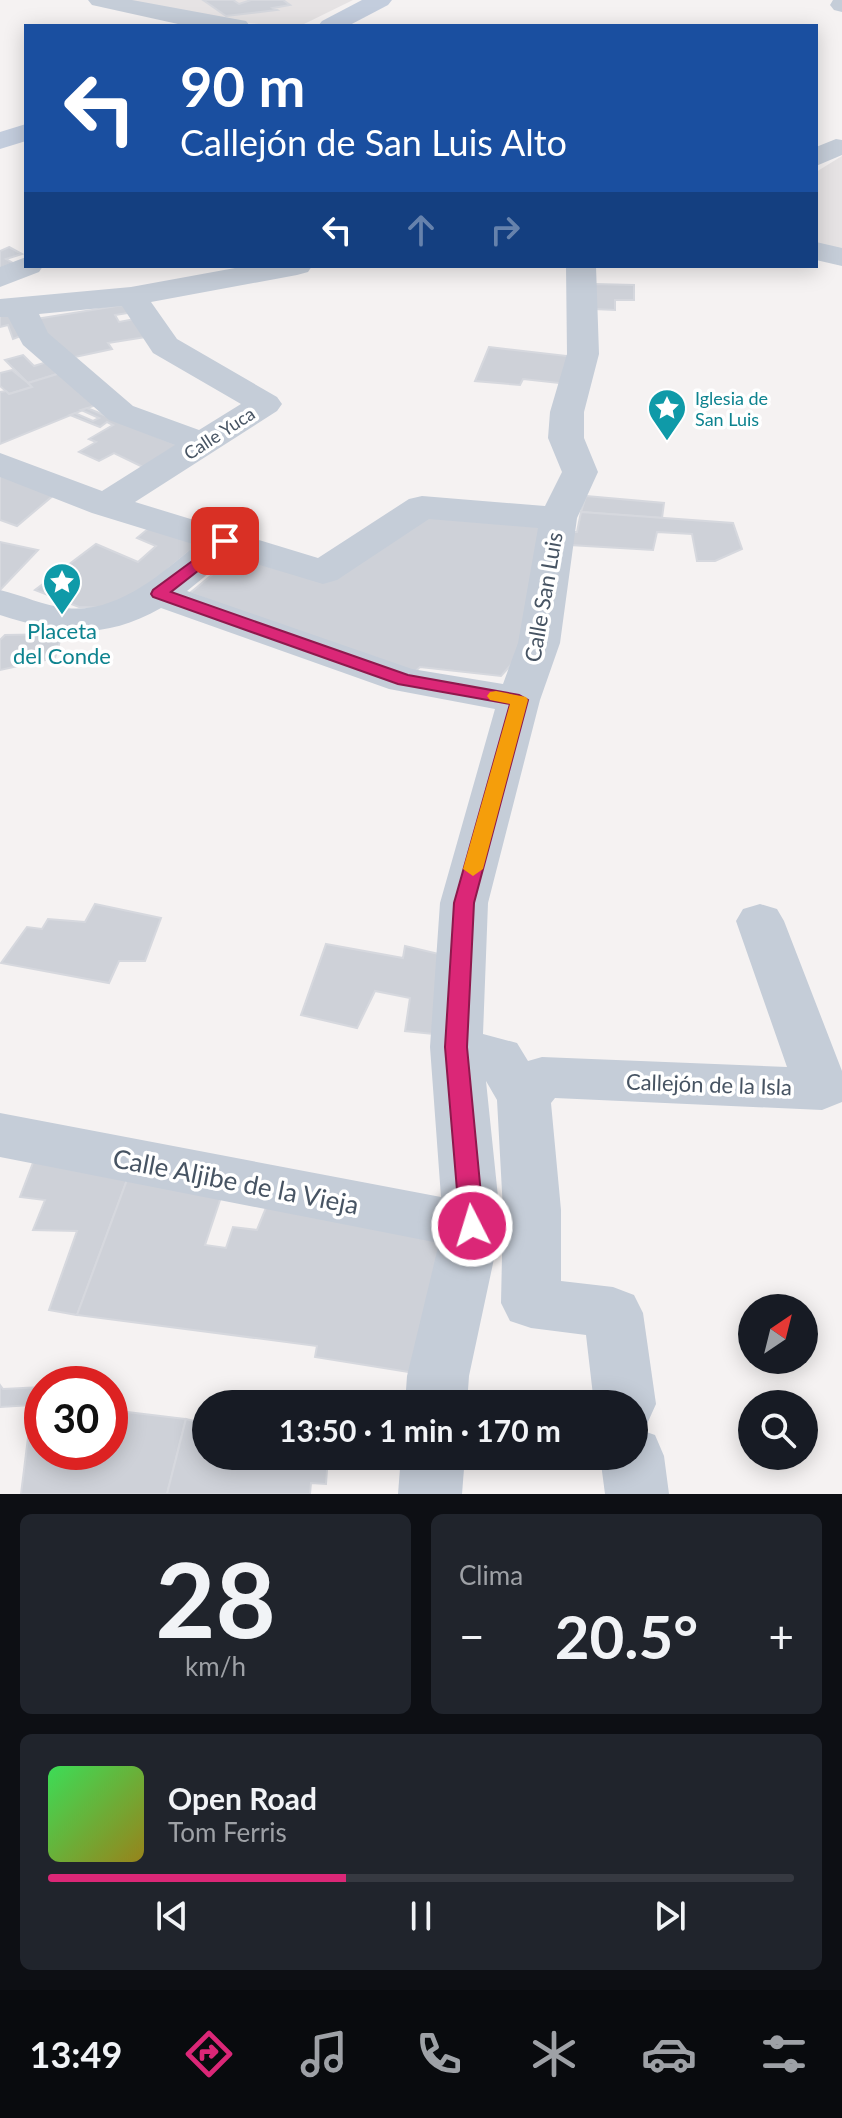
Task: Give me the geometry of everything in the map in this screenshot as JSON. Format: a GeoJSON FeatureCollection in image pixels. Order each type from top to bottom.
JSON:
{"type":"FeatureCollection","features":[{"type":"Feature","properties":{"kind":"main road"},"geometry":{"type":"LineString","coordinates":[[334,24],[380,0]]}},
{"type":"Feature","properties":{"kind":"main road"},"geometry":{"type":"LineString","coordinates":[[0,141],[24,133]]}},
{"type":"Feature","properties":{"kind":"street"},"geometry":{"type":"LineString","coordinates":[[100,0],[220,24]]}},
{"type":"Feature","properties":{"kind":"street"},"geometry":{"type":"LineString","coordinates":[[818,251],[842,257]]}},
{"type":"Feature","properties":{"kind":"street"},"geometry":{"type":"LineString","coordinates":[[0,278],[24,268]]}},
{"type":"Feature","properties":{"kind":"street"},"geometry":{"type":"LineString","coordinates":[[10,308],[131,296],[286,268]]}},
{"type":"Feature","properties":{"kind":"street","name":"Calle San Luis"},"geometry":{"type":"LineString","coordinates":[[437,1390],[472,1226],[456,1047],[464,903],[519,700],[539,643],[558,518],[580,472],[566,438],[567,412],[583,354],[581,268]]}},
{"type":"Feature","properties":{"kind":"street","name":"Calle Yuca"},"geometry":{"type":"LineString","coordinates":[[105,505],[265,404],[165,346],[131,296]]}},
{"type":"Feature","properties":{"kind":"street"},"geometry":{"type":"LineString","coordinates":[[10,308],[34,338],[121,413],[203,444]]}},
{"type":"Feature","properties":{"kind":"street"},"geometry":{"type":"LineString","coordinates":[[0,464],[105,505],[323,572],[422,507],[558,518]]}},
{"type":"Feature","properties":{"kind":"street"},"geometry":{"type":"LineString","coordinates":[[17,614],[71,621],[122,613],[159,594],[225,541]]}},
{"type":"Feature","properties":{"kind":"street"},"geometry":{"type":"LineString","coordinates":[[159,594],[404,680],[519,700]]}},
{"type":"Feature","properties":{"kind":"street","name":"Callejón de la Isla"},"geometry":{"type":"LineString","coordinates":[[524,1098],[542,1077],[822,1089],[760,921]]}},
{"type":"Feature","properties":{"kind":"street"},"geometry":{"type":"LineString","coordinates":[[456,1047],[498,1057],[524,1098],[532,1210],[531,1303],[613,1313],[623,1390]]}},
{"type":"Feature","properties":{"kind":"street","name":"Calle Aljibe de la Vieja"},"geometry":{"type":"LineString","coordinates":[[0,1135],[472,1226]]}},
{"type":"Feature","properties":{"kind":"street"},"geometry":{"type":"LineString","coordinates":[[430,1494],[432,1470]]}},
{"type":"Feature","properties":{"kind":"street"},"geometry":{"type":"LineString","coordinates":[[634,1470],[637,1494]]}},
{"type":"Feature","properties":{"kind":"shaded area"},"geometry":{"type":"Polygon","coordinates":[[[130,0],[353,0],[304,24],[222,22],[130,0]]]}},
{"type":"Feature","properties":{"kind":"shaded area"},"geometry":{"type":"Polygon","coordinates":[[[842,156],[842,251],[818,246],[818,171],[842,156]]]}},
{"type":"Feature","properties":{"kind":"building"},"geometry":{"type":"Polygon","coordinates":[[[203,0],[233,0],[239,4],[251,0],[283,0],[290,5],[273,8],[277,10],[226,16],[203,0]]]}},
{"type":"Feature","properties":{"kind":"building"},"geometry":{"type":"Polygon","coordinates":[[[9,247],[22,254],[6,259],[15,264],[0,270],[0,251],[9,247]]]}},
{"type":"Feature","properties":{"kind":"building"},"geometry":{"type":"Polygon","coordinates":[[[594,284],[634,285],[634,300],[615,300],[615,310],[594,309],[594,284]]]}},
{"type":"Feature","properties":{"kind":"building"},"geometry":{"type":"Polygon","coordinates":[[[129,304],[134,312],[115,315],[119,322],[140,318],[152,336],[108,343],[112,349],[66,359],[36,319],[129,304]]]}},
{"type":"Feature","properties":{"kind":"building"},"geometry":{"type":"Polygon","coordinates":[[[17,311],[26,334],[13,339],[8,325],[0,327],[0,312],[17,311]]]}},
{"type":"Feature","properties":{"kind":"building"},"geometry":{"type":"Polygon","coordinates":[[[489,347],[576,357],[568,384],[523,379],[520,385],[475,381],[489,347]]]}},
{"type":"Feature","properties":{"kind":"building"},"geometry":{"type":"Polygon","coordinates":[[[23,355],[34,366],[50,361],[64,372],[28,383],[5,360],[23,355]]]}},
{"type":"Feature","properties":{"kind":"building"},"geometry":{"type":"Polygon","coordinates":[[[12,370],[32,387],[9,394],[0,386],[0,373],[12,370]]]}},
{"type":"Feature","properties":{"kind":"building"},"geometry":{"type":"Polygon","coordinates":[[[64,372],[98,404],[0,444],[0,392],[9,394],[32,387],[28,383],[64,372]]]}},
{"type":"Feature","properties":{"kind":"building"},"geometry":{"type":"Polygon","coordinates":[[[87,408],[180,446],[145,468],[114,453],[99,461],[79,452],[96,442],[89,439],[113,425],[107,422],[100,427],[70,415],[75,413],[93,421],[99,418],[81,410],[87,408]]]}},
{"type":"Feature","properties":{"kind":"building"},"geometry":{"type":"Polygon","coordinates":[[[0,475],[55,494],[17,526],[0,520],[0,475]]]}},
{"type":"Feature","properties":{"kind":"building"},"geometry":{"type":"Polygon","coordinates":[[[586,496],[664,503],[662,518],[581,512],[586,496]]]}},
{"type":"Feature","properties":{"kind":"building"},"geometry":{"type":"Polygon","coordinates":[[[427,511],[546,522],[533,640],[501,676],[420,667],[411,675],[190,593],[242,550],[326,576],[427,511]]]}},
{"type":"Feature","properties":{"kind":"building"},"geometry":{"type":"Polygon","coordinates":[[[581,512],[733,523],[742,549],[715,561],[697,561],[692,534],[657,532],[653,550],[570,545],[570,532],[577,532],[581,512]]]}},
{"type":"Feature","properties":{"kind":"building"},"geometry":{"type":"Polygon","coordinates":[[[149,528],[198,544],[154,581],[112,608],[79,607],[35,590],[96,544],[138,562],[156,546],[137,538],[149,528]]]}},
{"type":"Feature","properties":{"kind":"building"},"geometry":{"type":"Polygon","coordinates":[[[0,542],[38,550],[1,589],[0,589],[0,542]]]}},
{"type":"Feature","properties":{"kind":"building"},"geometry":{"type":"Polygon","coordinates":[[[62,634],[55,658],[0,670],[0,640],[5,635],[62,634]]]}},
{"type":"Feature","properties":{"kind":"building"},"geometry":{"type":"Polygon","coordinates":[[[95,904],[161,918],[145,961],[119,961],[109,983],[1,963],[27,927],[42,929],[48,919],[85,922],[95,904]]]}},
{"type":"Feature","properties":{"kind":"building"},"geometry":{"type":"Polygon","coordinates":[[[326,944],[403,958],[405,946],[443,955],[433,1034],[405,1031],[410,998],[375,991],[357,1028],[301,1015],[326,944]]]}},
{"type":"Feature","properties":{"kind":"building"},"geometry":{"type":"Polygon","coordinates":[[[34,1160],[131,1169],[77,1315],[49,1310],[77,1231],[33,1230],[45,1200],[20,1197],[34,1160]]]}},
{"type":"Feature","properties":{"kind":"building"},"geometry":{"type":"Polygon","coordinates":[[[131,1169],[224,1188],[205,1245],[226,1248],[233,1227],[257,1230],[270,1198],[462,1234],[434,1376],[315,1357],[317,1346],[77,1315],[131,1169]]]}},
{"type":"Feature","properties":{"kind":"building"},"geometry":{"type":"Polygon","coordinates":[[[0,1385],[3,1389],[24,1388],[24,1406],[0,1407],[0,1385]]]}},
{"type":"Feature","properties":{"kind":"building"},"geometry":{"type":"Polygon","coordinates":[[[128,1412],[186,1419],[167,1494],[21,1494],[24,1470],[128,1470],[128,1412]]]}},
{"type":"Feature","properties":{"kind":"building"},"geometry":{"type":"Polygon","coordinates":[[[186,1419],[192,1420],[192,1470],[327,1470],[326,1484],[311,1483],[310,1494],[167,1494],[186,1419]]]}},
{"type":"Feature","properties":{"kind":"slow traffic"},"geometry":{"type":"LineString","coordinates":[[473,869],[519,700],[496,696]]}},
{"type":"Feature","properties":{"kind":"place","name":"Iglesia de San Luis"},"geometry":{"type":"Point","coordinates":[667,442]}},
{"type":"Feature","properties":{"kind":"place","name":"Placeta del Conde"},"geometry":{"type":"Point","coordinates":[62,616]}},
{"type":"Feature","properties":{"kind":"route"},"geometry":{"type":"LineString","coordinates":[[225,541],[159,594],[404,680],[519,700],[464,903],[456,1047],[472,1226]]}}]}
